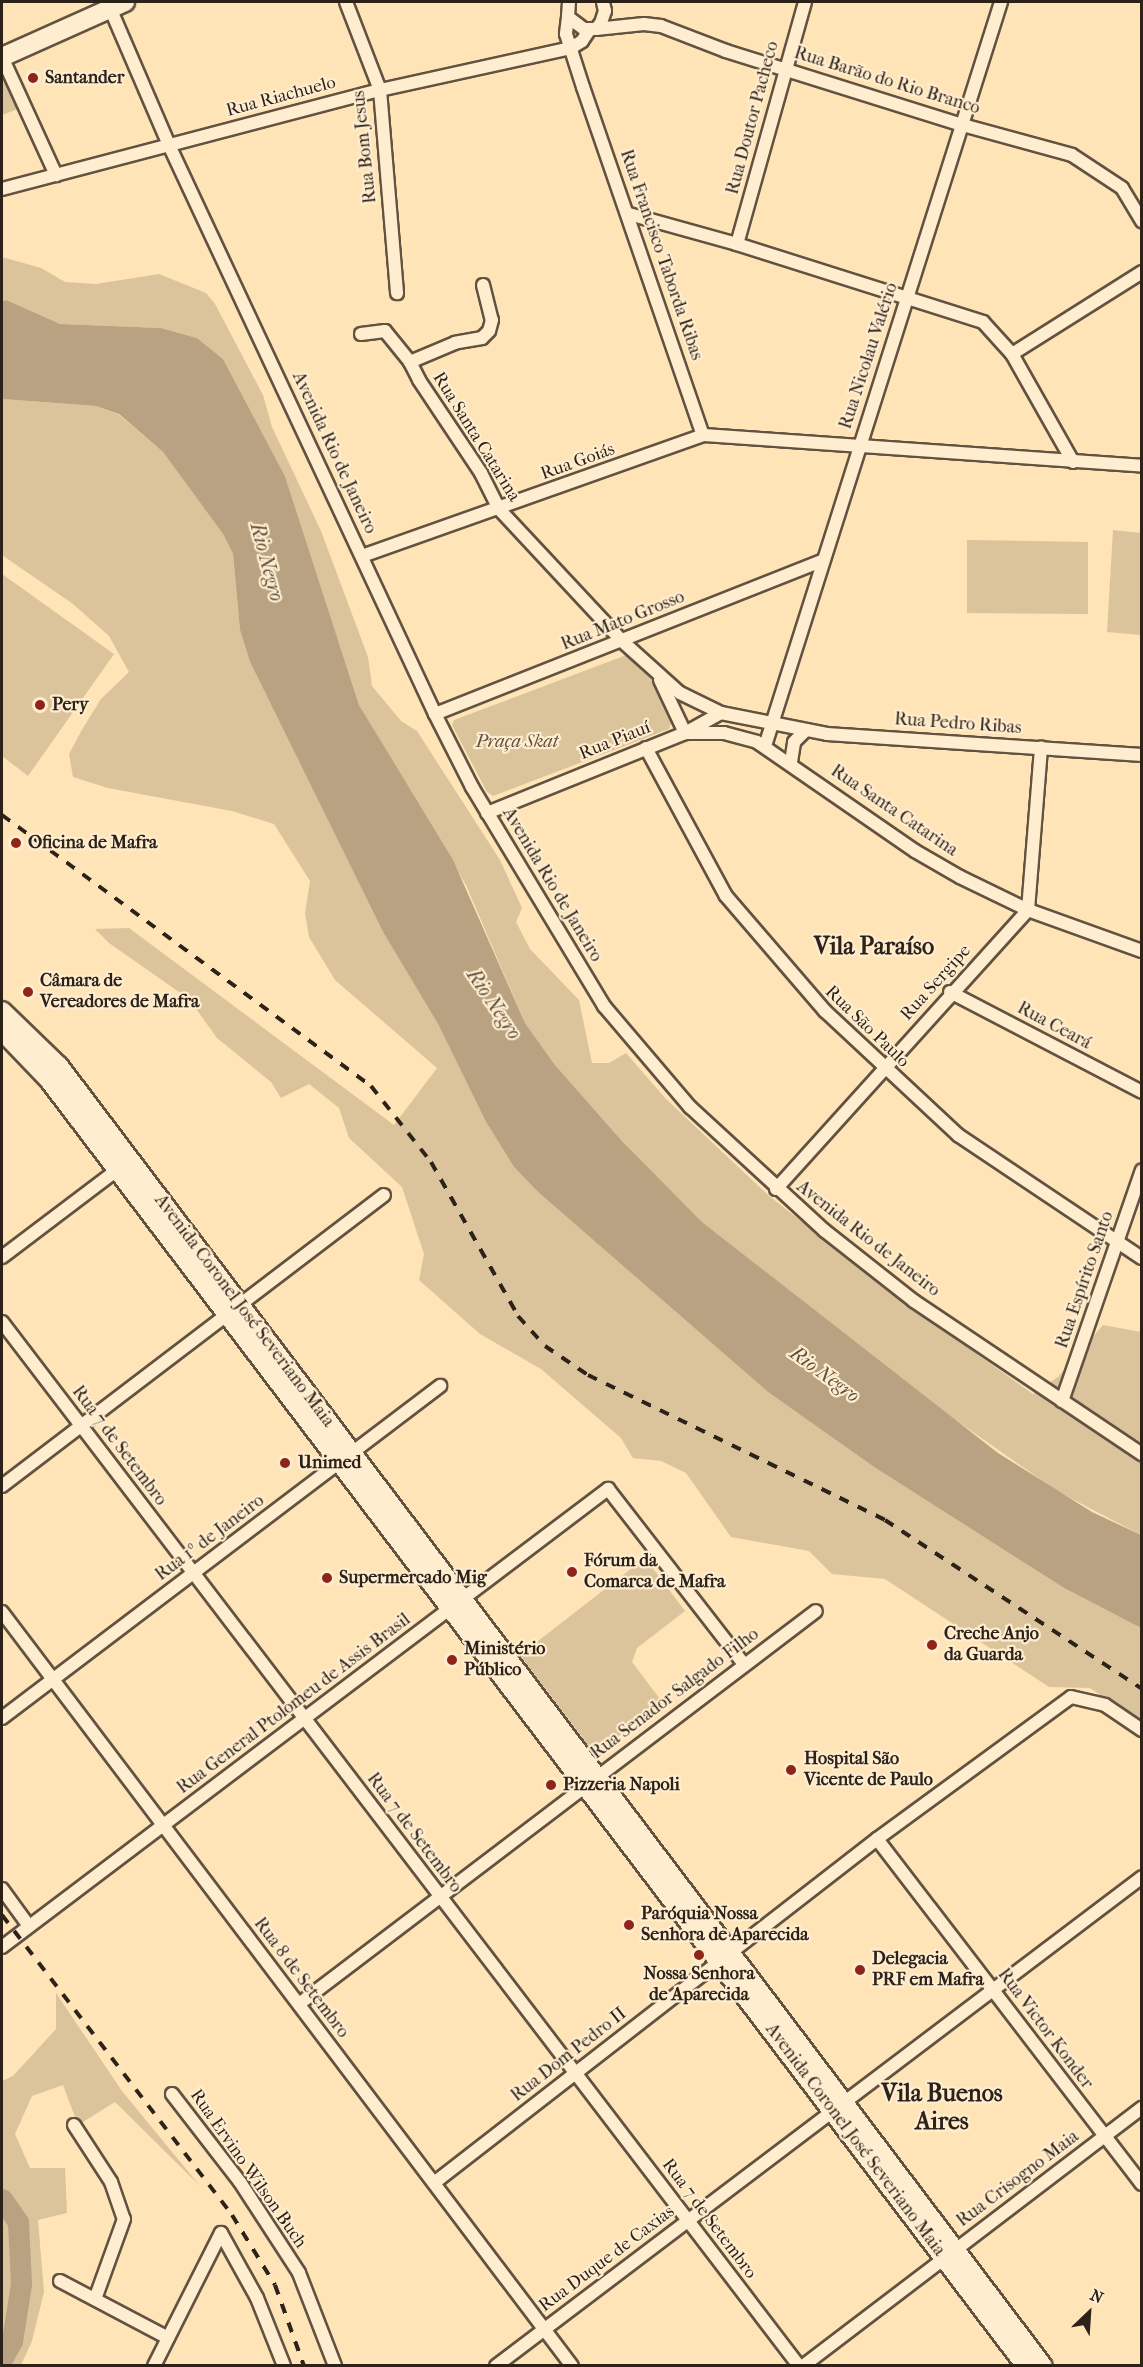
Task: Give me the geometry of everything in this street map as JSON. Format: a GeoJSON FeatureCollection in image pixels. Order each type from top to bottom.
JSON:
{"type":"FeatureCollection","features":[{"type":"Feature","properties":{"kind":"main road"},"geometry":{"type":"LineString","coordinates":[[2,57],[114,4]]}},
{"type":"Feature","properties":{"kind":"main road","name":"Avenida Coronel José Severiano Maia"},"geometry":{"type":"LineString","coordinates":[[2,1011],[58,1066],[233,1310],[950,2254],[1043,2366]]}},
{"type":"Feature","properties":{"kind":"main road","name":"Avenida Coronel José Severiano Maia"},"geometry":{"type":"LineString","coordinates":[[2,1031],[36,1064],[117,1170],[233,1310]]}},
{"type":"Feature","properties":{"kind":"main road","name":"Avenida Coronel José Severiano Maia"},"geometry":{"type":"LineString","coordinates":[[950,2254],[1026,2366]]}},
{"type":"Feature","properties":{"kind":"street","name":"Rua Bom Jesus"},"geometry":{"type":"LineString","coordinates":[[346,2],[380,90],[397,293]]}},
{"type":"Feature","properties":{"kind":"street"},"geometry":{"type":"LineString","coordinates":[[577,44],[604,17],[603,2]]}},
{"type":"Feature","properties":{"kind":"street","name":"Rua Doutor Pacheco"},"geometry":{"type":"LineString","coordinates":[[738,244],[784,68],[805,2]]}},
{"type":"Feature","properties":{"kind":"street","name":"Rua Nicolau Valério"},"geometry":{"type":"LineString","coordinates":[[773,721],[960,124],[1001,2]]}},
{"type":"Feature","properties":{"kind":"street","name":"Avenida Rio de Janeiro"},"geometry":{"type":"LineString","coordinates":[[114,4],[169,145],[435,714],[487,813],[590,983],[627,1036],[690,1107],[776,1189],[896,1288],[1142,1454]]}},
{"type":"Feature","properties":{"kind":"street"},"geometry":{"type":"LineString","coordinates":[[568,8],[578,28],[593,29]]}},
{"type":"Feature","properties":{"kind":"street","name":"Rua Francisco Taborda Ribas"},"geometry":{"type":"LineString","coordinates":[[568,8],[566,34],[577,44],[583,87],[629,214],[703,435]]}},
{"type":"Feature","properties":{"kind":"street","name":"Rua Barão do Rio Branco"},"geometry":{"type":"LineString","coordinates":[[593,29],[644,24],[661,26],[960,124],[1083,160],[1122,188],[1142,221]]}},
{"type":"Feature","properties":{"kind":"street","name":"Rua Riachuelo"},"geometry":{"type":"LineString","coordinates":[[2,189],[380,90],[577,44]]}},
{"type":"Feature","properties":{"kind":"street"},"geometry":{"type":"LineString","coordinates":[[2,57],[56,175]]}},
{"type":"Feature","properties":{"kind":"street"},"geometry":{"type":"LineString","coordinates":[[629,214],[738,244],[984,322],[1012,354],[1072,462]]}},
{"type":"Feature","properties":{"kind":"street"},"geometry":{"type":"LineString","coordinates":[[1012,354],[1142,272]]}},
{"type":"Feature","properties":{"kind":"street","name":"Rua Santa Catarina"},"geometry":{"type":"LineString","coordinates":[[483,285],[492,320],[489,331],[482,338],[455,343],[410,362],[481,473],[499,509],[622,641],[658,676],[692,701],[721,713],[773,721]]}},
{"type":"Feature","properties":{"kind":"street"},"geometry":{"type":"LineString","coordinates":[[362,334],[385,332],[410,362]]}},
{"type":"Feature","properties":{"kind":"street"},"geometry":{"type":"LineString","coordinates":[[703,435],[1142,466]]}},
{"type":"Feature","properties":{"kind":"street","name":"Rua Goiás"},"geometry":{"type":"LineString","coordinates":[[362,556],[703,435]]}},
{"type":"Feature","properties":{"kind":"street","name":"Rua Mato Grosso"},"geometry":{"type":"LineString","coordinates":[[435,714],[823,560]]}},
{"type":"Feature","properties":{"kind":"street","name":"Rua Santa Catarina"},"geometry":{"type":"LineString","coordinates":[[658,676],[685,733],[724,733],[765,746],[791,762],[915,851],[1028,910],[1142,951]]}},
{"type":"Feature","properties":{"kind":"street","name":"Rua Piauí"},"geometry":{"type":"LineString","coordinates":[[487,813],[685,733],[721,713]]}},
{"type":"Feature","properties":{"kind":"street"},"geometry":{"type":"LineString","coordinates":[[765,746],[773,721]]}},
{"type":"Feature","properties":{"kind":"street","name":"Rua Pedro Ribas"},"geometry":{"type":"LineString","coordinates":[[773,721],[806,730],[1142,755]]}},
{"type":"Feature","properties":{"kind":"street"},"geometry":{"type":"LineString","coordinates":[[791,762],[794,742],[806,730]]}},
{"type":"Feature","properties":{"kind":"street","name":"Rua São Paulo"},"geometry":{"type":"LineString","coordinates":[[646,748],[726,896],[789,973],[884,1070],[958,1135],[1142,1258]]}},
{"type":"Feature","properties":{"kind":"street"},"geometry":{"type":"LineString","coordinates":[[1028,910],[1041,748]]}},
{"type":"Feature","properties":{"kind":"street","name":"Rua Sergipe"},"geometry":{"type":"LineString","coordinates":[[776,1189],[950,993],[1028,910]]}},
{"type":"Feature","properties":{"kind":"street","name":"Rua Ceará"},"geometry":{"type":"LineString","coordinates":[[950,993],[1142,1092]]}},
{"type":"Feature","properties":{"kind":"street"},"geometry":{"type":"LineString","coordinates":[[2,1257],[117,1170]]}},
{"type":"Feature","properties":{"kind":"street","name":"Rua Espírito Santo"},"geometry":{"type":"LineString","coordinates":[[1062,1401],[1142,1170]]}},
{"type":"Feature","properties":{"kind":"street"},"geometry":{"type":"LineString","coordinates":[[2,1486],[384,1195]]}},
{"type":"Feature","properties":{"kind":"street","name":"Rua 7 de Setembro"},"geometry":{"type":"LineString","coordinates":[[2,1322],[800,2366]]}},
{"type":"Feature","properties":{"kind":"street","name":"Rua 1º de Janeiro"},"geometry":{"type":"LineString","coordinates":[[2,1718],[440,1386]]}},
{"type":"Feature","properties":{"kind":"street","name":"Rua General Ptolomeu de Assis Brasil"},"geometry":{"type":"LineString","coordinates":[[3,1942],[29,1926],[608,1489],[743,1664]]}},
{"type":"Feature","properties":{"kind":"street","name":"Rua Senador Salgado Filho"},"geometry":{"type":"LineString","coordinates":[[299,2004],[743,1664],[816,1611]]}},
{"type":"Feature","properties":{"kind":"street","name":"Rua 8 de Setembro"},"geometry":{"type":"LineString","coordinates":[[2,1612],[572,2366]]}},
{"type":"Feature","properties":{"kind":"street","name":"Rua Dom Pedro II"},"geometry":{"type":"LineString","coordinates":[[434,2183],[877,1839],[1071,1697],[1105,1705],[1142,1730]]}},
{"type":"Feature","properties":{"kind":"street","name":"Rua Victor Konder"},"geometry":{"type":"LineString","coordinates":[[877,1839],[1142,2184]]}},
{"type":"Feature","properties":{"kind":"street","name":"Rua Duque de Caxias"},"geometry":{"type":"LineString","coordinates":[[496,2366],[1142,1877]]}},
{"type":"Feature","properties":{"kind":"street"},"geometry":{"type":"LineString","coordinates":[[2,1889],[29,1926]]}},
{"type":"Feature","properties":{"kind":"street","name":"Rua Ervino Wilson Buch"},"geometry":{"type":"LineString","coordinates":[[172,2094],[240,2182],[293,2263],[335,2366]]}},
{"type":"Feature","properties":{"kind":"street","name":"Rua Crisogno Maia"},"geometry":{"type":"LineString","coordinates":[[800,2366],[1142,2108]]}},
{"type":"Feature","properties":{"kind":"street"},"geometry":{"type":"LineString","coordinates":[[74,2125],[111,2182],[124,2219],[94,2299]]}},
{"type":"Feature","properties":{"kind":"street"},"geometry":{"type":"LineString","coordinates":[[154,2366],[221,2234],[257,2298],[284,2366]]}},
{"type":"Feature","properties":{"kind":"street"},"geometry":{"type":"LineString","coordinates":[[60,2281],[168,2338]]}},
{"type":"Feature","properties":{"kind":"green space"},"geometry":{"type":"Polygon","coordinates":[[[2,70],[18,109],[2,115],[2,70]]]}},
{"type":"Feature","properties":{"kind":"green space"},"geometry":{"type":"Polygon","coordinates":[[[2,257],[41,268],[65,282],[96,284],[159,274],[206,293],[215,304],[263,395],[272,427],[321,531],[368,657],[372,686],[401,721],[417,731],[500,860],[522,908],[516,922],[530,949],[579,1000],[592,1063],[609,1063],[626,1053],[665,1098],[768,1195],[905,1303],[1033,1394],[1058,1377],[1103,1325],[1141,1332],[1141,1535],[1057,1491],[930,1402],[702,1222],[622,1141],[555,1065],[525,1023],[466,885],[359,705],[285,476],[223,359],[197,338],[161,328],[60,324],[2,302],[2,257]]]}},
{"type":"Feature","properties":{"kind":"green space"},"geometry":{"type":"Polygon","coordinates":[[[2,399],[96,406],[118,414],[163,452],[223,534],[233,554],[240,630],[250,662],[383,932],[438,1024],[486,1122],[514,1167],[538,1192],[768,1392],[874,1467],[1064,1588],[1141,1628],[1141,1722],[1090,1688],[1049,1687],[885,1579],[832,1574],[809,1551],[731,1537],[686,1473],[661,1461],[633,1458],[621,1438],[541,1369],[480,1334],[419,1280],[424,1254],[402,1187],[349,1138],[339,1108],[309,1084],[281,1098],[271,1082],[217,1038],[189,999],[109,943],[95,929],[129,928],[394,1125],[437,1068],[335,980],[309,937],[305,913],[310,881],[274,824],[232,811],[108,788],[73,777],[69,754],[101,699],[129,672],[109,636],[73,604],[2,555],[2,399]]]}},
{"type":"Feature","properties":{"kind":"green space"},"geometry":{"type":"Polygon","coordinates":[[[1113,530],[1141,533],[1141,635],[1107,632],[1113,530]]]}},
{"type":"Feature","properties":{"kind":"green space"},"geometry":{"type":"Polygon","coordinates":[[[967,540],[1088,542],[1088,614],[967,613],[967,540]]]}},
{"type":"Feature","properties":{"kind":"green space","name":"Pery"},"geometry":{"type":"Polygon","coordinates":[[[2,574],[114,654],[28,776],[2,756],[2,574]]]}},
{"type":"Feature","properties":{"kind":"green space","name":"Praça Skat"},"geometry":{"type":"Polygon","coordinates":[[[637,651],[672,720],[669,729],[493,796],[487,792],[452,725],[454,720],[637,651]]]}},
{"type":"Feature","properties":{"kind":"green space"},"geometry":{"type":"Polygon","coordinates":[[[645,1558],[685,1611],[637,1648],[632,1662],[663,1703],[595,1754],[520,1655],[645,1558]]]}},
{"type":"Feature","properties":{"kind":"green space"},"geometry":{"type":"Polygon","coordinates":[[[56,1993],[122,2091],[200,2186],[115,2102],[78,2125],[63,2085],[32,2096],[15,2134],[30,2168],[65,2168],[67,2213],[38,2220],[44,2292],[32,2341],[21,2365],[2,2366],[2,2081],[13,2076],[56,2029],[56,1993]]]}},
{"type":"Feature","properties":{"kind":"water","name":"Rio Negro"},"geometry":{"type":"Polygon","coordinates":[[[6,300],[60,324],[161,328],[197,338],[223,359],[285,476],[359,705],[453,860],[525,1023],[555,1065],[622,1141],[702,1222],[998,1453],[1092,1512],[1141,1535],[1141,1628],[1064,1588],[874,1467],[768,1392],[538,1192],[514,1167],[486,1122],[438,1024],[383,932],[250,662],[240,630],[233,554],[223,534],[163,452],[119,414],[96,406],[2,399],[2,302],[6,300]]]}},
{"type":"Feature","properties":{"kind":"waterway"},"geometry":{"type":"LineString","coordinates":[[2,2199],[18,2222],[21,2284],[12,2341],[2,2359]]}},
{"type":"Feature","properties":{"kind":"railway"},"geometry":{"type":"LineString","coordinates":[[2,815],[371,1086],[431,1162],[518,1316],[545,1346],[588,1375],[885,1520],[1142,1689]]}},
{"type":"Feature","properties":{"kind":"railway"},"geometry":{"type":"LineString","coordinates":[[2,1915],[232,2215],[275,2285],[304,2366]]}},
{"type":"Feature","properties":{"kind":"place","name":"Santander"},"geometry":{"type":"Point","coordinates":[33,78]}},
{"type":"Feature","properties":{"kind":"place","name":"Pery"},"geometry":{"type":"Point","coordinates":[40,705]}},
{"type":"Feature","properties":{"kind":"place","name":"Oficina de Mafra"},"geometry":{"type":"Point","coordinates":[16,843]}},
{"type":"Feature","properties":{"kind":"place","name":"Câmara de Vereadores de Mafra"},"geometry":{"type":"Point","coordinates":[28,992]}},
{"type":"Feature","properties":{"kind":"place","name":"Unimed"},"geometry":{"type":"Point","coordinates":[285,1463]}},
{"type":"Feature","properties":{"kind":"place","name":"Fórum da Comarca de Mafra"},"geometry":{"type":"Point","coordinates":[572,1572]}},
{"type":"Feature","properties":{"kind":"place","name":"Supermercado Mig"},"geometry":{"type":"Point","coordinates":[327,1578]}},
{"type":"Feature","properties":{"kind":"place","name":"Creche Anjo da Guarda"},"geometry":{"type":"Point","coordinates":[932,1645]}},
{"type":"Feature","properties":{"kind":"place","name":"Ministério Público"},"geometry":{"type":"Point","coordinates":[452,1660]}},
{"type":"Feature","properties":{"kind":"place","name":"Hospital São Vicente de Paulo"},"geometry":{"type":"Point","coordinates":[791,1770]}},
{"type":"Feature","properties":{"kind":"place","name":"Pizzeria Napoli"},"geometry":{"type":"Point","coordinates":[551,1785]}},
{"type":"Feature","properties":{"kind":"place","name":"Paróquia Nossa Senhora de Aparecida"},"geometry":{"type":"Point","coordinates":[629,1925]}},
{"type":"Feature","properties":{"kind":"place","name":"Nossa Senhora de Aparecida"},"geometry":{"type":"Point","coordinates":[699,1955]}},
{"type":"Feature","properties":{"kind":"place","name":"Delegacia PRF em Mafra"},"geometry":{"type":"Point","coordinates":[860,1970]}},
{"type":"Feature","properties":{"kind":"district","name":"Vila Paraíso"},"geometry":{"type":"Point","coordinates":[874,947]}},
{"type":"Feature","properties":{"kind":"district","name":"Vila Buenos Aires"},"geometry":{"type":"Point","coordinates":[942,2108]}}]}
